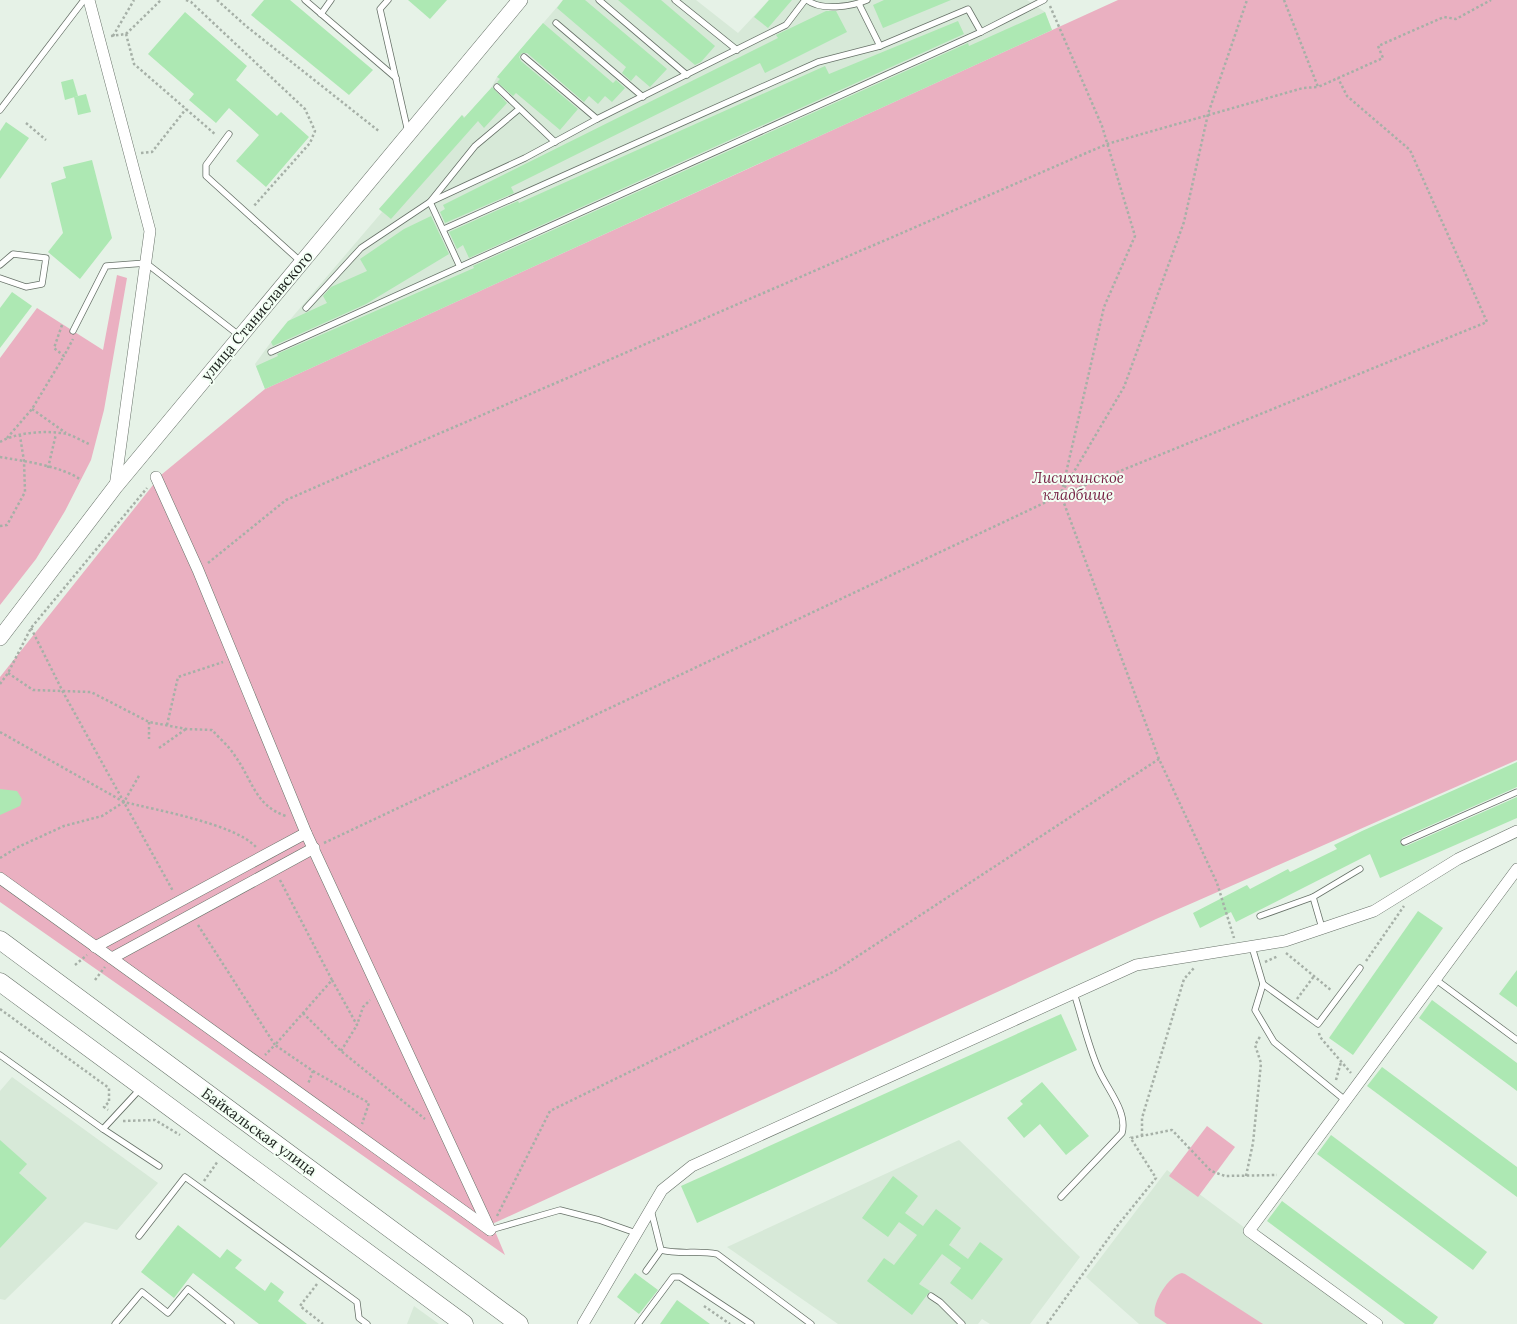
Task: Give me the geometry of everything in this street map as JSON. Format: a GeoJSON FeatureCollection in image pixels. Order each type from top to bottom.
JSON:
{"type":"FeatureCollection","features":[{"type":"Feature","properties":{"kind":"main road","name":"улица Станиславского"},"geometry":{"type":"LineString","coordinates":[[0,638],[115,487],[520,0]]}},
{"type":"Feature","properties":{"kind":"main road","name":"Байкальская улица"},"geometry":{"type":"LineString","coordinates":[[0,940],[519,1324]]}},
{"type":"Feature","properties":{"kind":"main road"},"geometry":{"type":"LineString","coordinates":[[0,982],[464,1324]]}},
{"type":"Feature","properties":{"kind":"street"},"geometry":{"type":"LineString","coordinates":[[89,0],[150,231],[115,487]]}},
{"type":"Feature","properties":{"kind":"street"},"geometry":{"type":"LineString","coordinates":[[156,477],[198,570],[300,820],[490,1230]]}},
{"type":"Feature","properties":{"kind":"street"},"geometry":{"type":"LineString","coordinates":[[583,1324],[662,1190],[692,1166],[1136,965],[1285,940],[1374,911],[1458,859],[1517,831]]}},
{"type":"Feature","properties":{"kind":"street"},"geometry":{"type":"LineString","coordinates":[[95,947],[306,833]]}},
{"type":"Feature","properties":{"kind":"street"},"geometry":{"type":"LineString","coordinates":[[112,958],[314,848]]}},
{"type":"Feature","properties":{"kind":"street"},"geometry":{"type":"LineString","coordinates":[[1377,1324],[1249,1231],[1517,868]]}},
{"type":"Feature","properties":{"kind":"street"},"geometry":{"type":"LineString","coordinates":[[0,878],[490,1230]]}},
{"type":"Feature","properties":{"kind":"lane"},"geometry":{"type":"LineString","coordinates":[[0,110],[84,0]]}},
{"type":"Feature","properties":{"kind":"lane"},"geometry":{"type":"LineString","coordinates":[[305,0],[396,78]]}},
{"type":"Feature","properties":{"kind":"lane"},"geometry":{"type":"LineString","coordinates":[[322,14],[331,0]]}},
{"type":"Feature","properties":{"kind":"lane"},"geometry":{"type":"LineString","coordinates":[[388,0],[380,9],[408,134]]}},
{"type":"Feature","properties":{"kind":"lane"},"geometry":{"type":"LineString","coordinates":[[599,0],[687,75]]}},
{"type":"Feature","properties":{"kind":"lane"},"geometry":{"type":"LineString","coordinates":[[675,0],[736,50]]}},
{"type":"Feature","properties":{"kind":"lane"},"geometry":{"type":"LineString","coordinates":[[306,308],[361,248],[430,202],[555,142],[597,119],[786,25],[806,0],[819,7],[867,0]]}},
{"type":"Feature","properties":{"kind":"lane"},"geometry":{"type":"LineString","coordinates":[[966,0],[968,9],[981,32]]}},
{"type":"Feature","properties":{"kind":"lane"},"geometry":{"type":"LineString","coordinates":[[271,352],[981,32],[1044,0]]}},
{"type":"Feature","properties":{"kind":"lane"},"geometry":{"type":"LineString","coordinates":[[861,2],[880,46]]}},
{"type":"Feature","properties":{"kind":"lane"},"geometry":{"type":"LineString","coordinates":[[444,229],[818,62],[880,46],[968,9]]}},
{"type":"Feature","properties":{"kind":"lane"},"geometry":{"type":"LineString","coordinates":[[556,23],[643,97]]}},
{"type":"Feature","properties":{"kind":"lane"},"geometry":{"type":"LineString","coordinates":[[524,57],[597,119]]}},
{"type":"Feature","properties":{"kind":"lane"},"geometry":{"type":"LineString","coordinates":[[497,87],[555,142]]}},
{"type":"Feature","properties":{"kind":"lane"},"geometry":{"type":"LineString","coordinates":[[430,202],[475,146],[519,108]]}},
{"type":"Feature","properties":{"kind":"lane"},"geometry":{"type":"LineString","coordinates":[[229,134],[206,165],[206,176],[302,262]]}},
{"type":"Feature","properties":{"kind":"lane"},"geometry":{"type":"LineString","coordinates":[[430,202],[460,267]]}},
{"type":"Feature","properties":{"kind":"lane"},"geometry":{"type":"LineString","coordinates":[[0,265],[12,254],[46,258],[42,284],[26,287],[0,278]]}},
{"type":"Feature","properties":{"kind":"lane"},"geometry":{"type":"LineString","coordinates":[[74,333],[106,266],[146,263],[240,336]]}},
{"type":"Feature","properties":{"kind":"lane"},"geometry":{"type":"LineString","coordinates":[[1404,842],[1517,792]]}},
{"type":"Feature","properties":{"kind":"lane"},"geometry":{"type":"LineString","coordinates":[[1260,916],[1313,898],[1360,869]]}},
{"type":"Feature","properties":{"kind":"lane"},"geometry":{"type":"LineString","coordinates":[[1313,898],[1322,928]]}},
{"type":"Feature","properties":{"kind":"lane"},"geometry":{"type":"LineString","coordinates":[[1252,947],[1263,984],[1255,1010],[1274,1042],[1345,1100]]}},
{"type":"Feature","properties":{"kind":"lane"},"geometry":{"type":"LineString","coordinates":[[1263,984],[1318,1024],[1360,968]]}},
{"type":"Feature","properties":{"kind":"lane"},"geometry":{"type":"LineString","coordinates":[[1435,979],[1517,1040]]}},
{"type":"Feature","properties":{"kind":"lane"},"geometry":{"type":"LineString","coordinates":[[1061,1197],[1122,1133],[1124,1127],[1120,1110],[1098,1068],[1074,994]]}},
{"type":"Feature","properties":{"kind":"lane"},"geometry":{"type":"LineString","coordinates":[[0,1055],[103,1129],[159,1166]]}},
{"type":"Feature","properties":{"kind":"lane"},"geometry":{"type":"LineString","coordinates":[[103,1129],[142,1086]]}},
{"type":"Feature","properties":{"kind":"lane"},"geometry":{"type":"LineString","coordinates":[[139,1236],[185,1176],[357,1302],[359,1318],[367,1324]]}},
{"type":"Feature","properties":{"kind":"lane"},"geometry":{"type":"LineString","coordinates":[[646,1272],[661,1250],[651,1208]]}},
{"type":"Feature","properties":{"kind":"lane"},"geometry":{"type":"LineString","coordinates":[[490,1230],[560,1210],[599,1220],[637,1234]]}},
{"type":"Feature","properties":{"kind":"lane"},"geometry":{"type":"LineString","coordinates":[[661,1250],[673,1253],[703,1251],[717,1254],[812,1324]]}},
{"type":"Feature","properties":{"kind":"lane"},"geometry":{"type":"LineString","coordinates":[[638,1324],[674,1277],[680,1277],[751,1324]]}},
{"type":"Feature","properties":{"kind":"lane"},"geometry":{"type":"LineString","coordinates":[[115,1324],[142,1292],[168,1313],[188,1289],[231,1324]]}},
{"type":"Feature","properties":{"kind":"lane"},"geometry":{"type":"LineString","coordinates":[[931,1296],[940,1302],[962,1324]]}},
{"type":"Feature","properties":{"kind":"path"},"geometry":{"type":"LineString","coordinates":[[113,36],[134,0]]}},
{"type":"Feature","properties":{"kind":"path"},"geometry":{"type":"LineString","coordinates":[[99,38],[126,34],[161,0]]}},
{"type":"Feature","properties":{"kind":"path"},"geometry":{"type":"LineString","coordinates":[[186,0],[191,2],[305,109],[315,131],[310,143],[247,214]]}},
{"type":"Feature","properties":{"kind":"path"},"geometry":{"type":"LineString","coordinates":[[217,0],[246,26],[380,132]]}},
{"type":"Feature","properties":{"kind":"path"},"geometry":{"type":"LineString","coordinates":[[1048,0],[1102,126],[1135,236],[1104,306],[1061,494],[1159,760],[1217,883],[1238,949]]}},
{"type":"Feature","properties":{"kind":"path"},"geometry":{"type":"LineString","coordinates":[[1061,494],[1124,387],[1184,222],[1208,114],[1248,0]]}},
{"type":"Feature","properties":{"kind":"path"},"geometry":{"type":"LineString","coordinates":[[1284,0],[1318,88]]}},
{"type":"Feature","properties":{"kind":"path"},"geometry":{"type":"LineString","coordinates":[[198,570],[286,500],[1107,144],[1303,88],[1318,88],[1383,58],[1378,46],[1444,17],[1456,19],[1492,0]]}},
{"type":"Feature","properties":{"kind":"path"},"geometry":{"type":"LineString","coordinates":[[126,34],[134,64],[223,142]]}},
{"type":"Feature","properties":{"kind":"path"},"geometry":{"type":"LineString","coordinates":[[314,848],[1061,494],[1487,322],[1410,150],[1347,96],[1338,78]]}},
{"type":"Feature","properties":{"kind":"path"},"geometry":{"type":"LineString","coordinates":[[130,155],[152,152],[186,109]]}},
{"type":"Feature","properties":{"kind":"path"},"geometry":{"type":"LineString","coordinates":[[26,124],[46,140]]}},
{"type":"Feature","properties":{"kind":"path"},"geometry":{"type":"LineString","coordinates":[[62,325],[54,348],[64,356]]}},
{"type":"Feature","properties":{"kind":"path"},"geometry":{"type":"LineString","coordinates":[[0,442],[7,438],[32,410],[64,356],[74,333]]}},
{"type":"Feature","properties":{"kind":"path"},"geometry":{"type":"LineString","coordinates":[[32,410],[67,434],[89,444]]}},
{"type":"Feature","properties":{"kind":"path"},"geometry":{"type":"LineString","coordinates":[[7,438],[39,433],[67,434]]}},
{"type":"Feature","properties":{"kind":"path"},"geometry":{"type":"LineString","coordinates":[[48,468],[56,434]]}},
{"type":"Feature","properties":{"kind":"path"},"geometry":{"type":"LineString","coordinates":[[0,526],[7,525],[24,492],[24,461],[20,436]]}},
{"type":"Feature","properties":{"kind":"path"},"geometry":{"type":"LineString","coordinates":[[0,457],[24,461],[74,475],[81,480]]}},
{"type":"Feature","properties":{"kind":"path"},"geometry":{"type":"LineString","coordinates":[[0,684],[8,673],[31,628],[156,477]]}},
{"type":"Feature","properties":{"kind":"path"},"geometry":{"type":"LineString","coordinates":[[31,628],[63,692],[179,902]]}},
{"type":"Feature","properties":{"kind":"path"},"geometry":{"type":"LineString","coordinates":[[167,725],[178,676],[234,658]]}},
{"type":"Feature","properties":{"kind":"path"},"geometry":{"type":"LineString","coordinates":[[8,673],[32,690],[91,692],[149,722],[186,729],[212,730],[236,756],[250,786],[274,812],[300,820]]}},
{"type":"Feature","properties":{"kind":"path"},"geometry":{"type":"LineString","coordinates":[[149,722],[149,739]]}},
{"type":"Feature","properties":{"kind":"path"},"geometry":{"type":"LineString","coordinates":[[159,748],[186,729]]}},
{"type":"Feature","properties":{"kind":"path"},"geometry":{"type":"LineString","coordinates":[[0,732],[124,802],[198,820],[250,840],[264,856]]}},
{"type":"Feature","properties":{"kind":"path"},"geometry":{"type":"LineString","coordinates":[[490,1230],[550,1111],[834,971],[1159,760]]}},
{"type":"Feature","properties":{"kind":"path"},"geometry":{"type":"LineString","coordinates":[[0,858],[18,847],[64,826],[102,816],[124,802],[140,774]]}},
{"type":"Feature","properties":{"kind":"path"},"geometry":{"type":"LineString","coordinates":[[275,869],[357,1025]]}},
{"type":"Feature","properties":{"kind":"path"},"geometry":{"type":"LineString","coordinates":[[1360,968],[1404,908],[1404,892]]}},
{"type":"Feature","properties":{"kind":"path"},"geometry":{"type":"LineString","coordinates":[[191,914],[275,1045],[313,1071],[369,1103],[358,1135]]}},
{"type":"Feature","properties":{"kind":"path"},"geometry":{"type":"LineString","coordinates":[[1257,965],[1285,953],[1338,996]]}},
{"type":"Feature","properties":{"kind":"path"},"geometry":{"type":"LineString","coordinates":[[1142,1136],[1142,1118],[1184,979],[1207,954]]}},
{"type":"Feature","properties":{"kind":"path"},"geometry":{"type":"LineString","coordinates":[[1292,1005],[1314,976]]}},
{"type":"Feature","properties":{"kind":"path"},"geometry":{"type":"LineString","coordinates":[[258,1062],[332,980]]}},
{"type":"Feature","properties":{"kind":"path"},"geometry":{"type":"LineString","coordinates":[[341,1051],[357,1025],[363,1007],[380,991]]}},
{"type":"Feature","properties":{"kind":"path"},"geometry":{"type":"LineString","coordinates":[[0,1009],[109,1088],[109,1102],[104,1108],[125,1122],[155,1120],[187,1140]]}},
{"type":"Feature","properties":{"kind":"path"},"geometry":{"type":"LineString","coordinates":[[303,1013],[341,1051],[447,1137]]}},
{"type":"Feature","properties":{"kind":"path"},"geometry":{"type":"LineString","coordinates":[[1318,1024],[1320,1037],[1359,1082]]}},
{"type":"Feature","properties":{"kind":"path"},"geometry":{"type":"LineString","coordinates":[[1246,1176],[1253,1143],[1261,1063],[1255,1045],[1266,1028]]}},
{"type":"Feature","properties":{"kind":"path"},"geometry":{"type":"LineString","coordinates":[[1332,1090],[1342,1062]]}},
{"type":"Feature","properties":{"kind":"path"},"geometry":{"type":"LineString","coordinates":[[303,1096],[313,1071]]}},
{"type":"Feature","properties":{"kind":"path"},"geometry":{"type":"LineString","coordinates":[[1047,1324],[1118,1226],[1156,1178],[1124,1127]]}},
{"type":"Feature","properties":{"kind":"path"},"geometry":{"type":"LineString","coordinates":[[1130,1138],[1172,1130],[1210,1171],[1225,1176],[1291,1174]]}},
{"type":"Feature","properties":{"kind":"path"},"geometry":{"type":"LineString","coordinates":[[200,1188],[219,1160],[226,1165]]}},
{"type":"Feature","properties":{"kind":"path"},"geometry":{"type":"LineString","coordinates":[[322,1277],[300,1306],[323,1324]]}},
{"type":"Feature","properties":{"kind":"shaded area"},"geometry":{"type":"Polygon","coordinates":[[[563,0],[696,0],[738,33],[769,0],[1027,0],[1045,12],[1052,30],[265,389],[255,364],[271,342],[382,212],[379,209],[462,115],[465,117],[490,90],[497,77],[563,0]]]}},
{"type":"Feature","properties":{"kind":"shaded area"},"geometry":{"type":"Polygon","coordinates":[[[12,1077],[158,1183],[117,1230],[85,1222],[5,1300],[0,1299],[0,1091],[12,1077]]]}},
{"type":"Feature","properties":{"kind":"shaded area"},"geometry":{"type":"Polygon","coordinates":[[[959,1140],[1080,1257],[1030,1324],[990,1324],[982,1319],[978,1324],[838,1324],[727,1247],[959,1140]]]}},
{"type":"Feature","properties":{"kind":"shaded area"},"geometry":{"type":"Polygon","coordinates":[[[1167,1170],[1377,1324],[1139,1324],[1086,1277],[1167,1170]]]}},
{"type":"Feature","properties":{"kind":"shaded area"},"geometry":{"type":"Polygon","coordinates":[[[414,1306],[439,1324],[407,1324],[414,1306]]]}},
{"type":"Feature","properties":{"kind":"green space","name":"Лисихинское кладбище"},"geometry":{"type":"Polygon","coordinates":[[[1118,0],[1517,0],[1517,760],[1156,919],[492,1224],[505,1255],[0,902],[0,677],[161,475],[265,389],[1118,0]]]}},
{"type":"Feature","properties":{"kind":"green space"},"geometry":{"type":"Polygon","coordinates":[[[117,275],[127,278],[104,410],[91,460],[65,511],[36,559],[0,605],[0,358],[37,308],[103,350],[117,275]]]}},
{"type":"Feature","properties":{"kind":"green space"},"geometry":{"type":"Polygon","coordinates":[[[1207,1126],[1235,1147],[1198,1197],[1169,1176],[1207,1126]]]}},
{"type":"Feature","properties":{"kind":"green space"},"geometry":{"type":"Polygon","coordinates":[[[1182,1273],[1263,1324],[1167,1324],[1155,1316],[1156,1304],[1167,1284],[1182,1273]]]}},
{"type":"Feature","properties":{"kind":"building"},"geometry":{"type":"Polygon","coordinates":[[[264,0],[290,0],[373,70],[349,95],[251,15],[264,0]]]}},
{"type":"Feature","properties":{"kind":"building"},"geometry":{"type":"Polygon","coordinates":[[[408,0],[447,0],[430,19],[408,0]]]}},
{"type":"Feature","properties":{"kind":"building"},"geometry":{"type":"Polygon","coordinates":[[[563,0],[585,0],[667,69],[650,87],[636,75],[631,81],[622,73],[626,67],[557,8],[563,0]]]}},
{"type":"Feature","properties":{"kind":"building"},"geometry":{"type":"Polygon","coordinates":[[[618,0],[661,0],[715,46],[701,62],[695,65],[618,0]]]}},
{"type":"Feature","properties":{"kind":"building"},"geometry":{"type":"Polygon","coordinates":[[[769,0],[792,0],[768,28],[754,17],[769,0]]]}},
{"type":"Feature","properties":{"kind":"building"},"geometry":{"type":"Polygon","coordinates":[[[884,0],[951,0],[883,28],[873,5],[884,0]]]}},
{"type":"Feature","properties":{"kind":"building"},"geometry":{"type":"Polygon","coordinates":[[[826,11],[836,11],[847,32],[765,73],[760,63],[511,187],[514,193],[445,223],[440,212],[445,209],[443,205],[778,38],[776,35],[826,11]]]}},
{"type":"Feature","properties":{"kind":"building"},"geometry":{"type":"Polygon","coordinates":[[[185,12],[247,66],[236,80],[277,116],[281,112],[309,137],[266,187],[236,161],[259,135],[229,108],[216,123],[189,100],[194,94],[148,54],[185,12]]]}},
{"type":"Feature","properties":{"kind":"building"},"geometry":{"type":"Polygon","coordinates":[[[1045,12],[1052,30],[265,389],[256,366],[278,356],[277,354],[474,268],[473,266],[968,43],[969,46],[1045,12]]]}},
{"type":"Feature","properties":{"kind":"building"},"geometry":{"type":"Polygon","coordinates":[[[958,21],[964,34],[469,258],[463,245],[457,249],[449,232],[518,201],[519,203],[825,66],[829,74],[958,21]]]}},
{"type":"Feature","properties":{"kind":"building"},"geometry":{"type":"Polygon","coordinates":[[[543,23],[613,83],[616,80],[625,88],[612,102],[605,96],[598,104],[589,96],[584,102],[527,53],[522,53],[519,57],[521,61],[578,109],[560,130],[516,93],[513,96],[497,82],[500,79],[497,77],[543,23]]]}},
{"type":"Feature","properties":{"kind":"building"},"geometry":{"type":"Polygon","coordinates":[[[73,79],[78,96],[65,100],[61,82],[73,79]]]}},
{"type":"Feature","properties":{"kind":"building"},"geometry":{"type":"Polygon","coordinates":[[[492,87],[507,103],[484,128],[478,121],[391,219],[379,209],[462,115],[464,118],[492,87]]]}},
{"type":"Feature","properties":{"kind":"building"},"geometry":{"type":"Polygon","coordinates":[[[86,94],[91,112],[78,115],[74,97],[86,94]]]}},
{"type":"Feature","properties":{"kind":"building"},"geometry":{"type":"Polygon","coordinates":[[[6,122],[29,138],[0,179],[0,131],[6,122]]]}},
{"type":"Feature","properties":{"kind":"building"},"geometry":{"type":"Polygon","coordinates":[[[92,160],[112,238],[80,279],[48,252],[63,233],[51,183],[66,178],[63,167],[92,160]]]}},
{"type":"Feature","properties":{"kind":"building"},"geometry":{"type":"Polygon","coordinates":[[[431,216],[449,254],[366,304],[273,346],[271,342],[288,321],[327,303],[323,296],[331,287],[367,271],[360,259],[404,229],[431,216]]]}},
{"type":"Feature","properties":{"kind":"building"},"geometry":{"type":"Polygon","coordinates":[[[12,292],[32,306],[0,348],[0,308],[12,292]]]}},
{"type":"Feature","properties":{"kind":"building"},"geometry":{"type":"Polygon","coordinates":[[[1517,762],[1517,787],[1402,838],[1400,843],[1406,846],[1517,797],[1517,818],[1380,878],[1370,854],[1236,922],[1231,912],[1200,928],[1193,913],[1247,885],[1250,889],[1288,869],[1290,872],[1337,849],[1334,845],[1362,831],[1517,762]]]}},
{"type":"Feature","properties":{"kind":"building"},"geometry":{"type":"Polygon","coordinates":[[[0,789],[17,791],[22,799],[20,806],[0,815],[0,789]]]}},
{"type":"Feature","properties":{"kind":"building"},"geometry":{"type":"Polygon","coordinates":[[[1418,911],[1443,928],[1353,1055],[1329,1038],[1418,911]]]}},
{"type":"Feature","properties":{"kind":"building"},"geometry":{"type":"Polygon","coordinates":[[[1517,970],[1517,1007],[1499,994],[1517,970]]]}},
{"type":"Feature","properties":{"kind":"building"},"geometry":{"type":"Polygon","coordinates":[[[1432,1000],[1517,1063],[1517,1091],[1419,1018],[1432,1000]]]}},
{"type":"Feature","properties":{"kind":"building"},"geometry":{"type":"Polygon","coordinates":[[[1061,1014],[1077,1050],[697,1223],[681,1186],[1061,1014]]]}},
{"type":"Feature","properties":{"kind":"building"},"geometry":{"type":"Polygon","coordinates":[[[1382,1067],[1517,1167],[1517,1197],[1367,1086],[1382,1067]]]}},
{"type":"Feature","properties":{"kind":"building"},"geometry":{"type":"Polygon","coordinates":[[[1042,1082],[1089,1136],[1066,1155],[1040,1124],[1024,1138],[1007,1118],[1023,1104],[1020,1101],[1042,1082]]]}},
{"type":"Feature","properties":{"kind":"building"},"geometry":{"type":"Polygon","coordinates":[[[1331,1135],[1487,1252],[1473,1270],[1317,1154],[1331,1135]]]}},
{"type":"Feature","properties":{"kind":"building"},"geometry":{"type":"Polygon","coordinates":[[[0,1140],[27,1164],[19,1173],[47,1198],[0,1248],[0,1140]]]}},
{"type":"Feature","properties":{"kind":"building"},"geometry":{"type":"Polygon","coordinates":[[[893,1176],[918,1196],[905,1213],[923,1226],[936,1209],[961,1228],[949,1245],[968,1259],[980,1242],[1003,1259],[972,1300],[950,1283],[961,1268],[942,1254],[919,1284],[930,1291],[912,1315],[867,1281],[884,1258],[894,1265],[917,1235],[899,1222],[888,1237],[862,1218],[893,1176]]]}},
{"type":"Feature","properties":{"kind":"building"},"geometry":{"type":"Polygon","coordinates":[[[1282,1201],[1438,1317],[1433,1324],[1405,1324],[1267,1221],[1282,1201]]]}},
{"type":"Feature","properties":{"kind":"building"},"geometry":{"type":"Polygon","coordinates":[[[178,1225],[220,1258],[227,1249],[242,1260],[235,1268],[265,1291],[271,1282],[284,1292],[278,1301],[307,1324],[259,1324],[193,1273],[174,1298],[141,1272],[178,1225]]]}},
{"type":"Feature","properties":{"kind":"building"},"geometry":{"type":"Polygon","coordinates":[[[635,1273],[658,1290],[639,1314],[617,1297],[635,1273]]]}},
{"type":"Feature","properties":{"kind":"building"},"geometry":{"type":"Polygon","coordinates":[[[677,1300],[710,1324],[660,1324],[677,1300]]]}}]}
